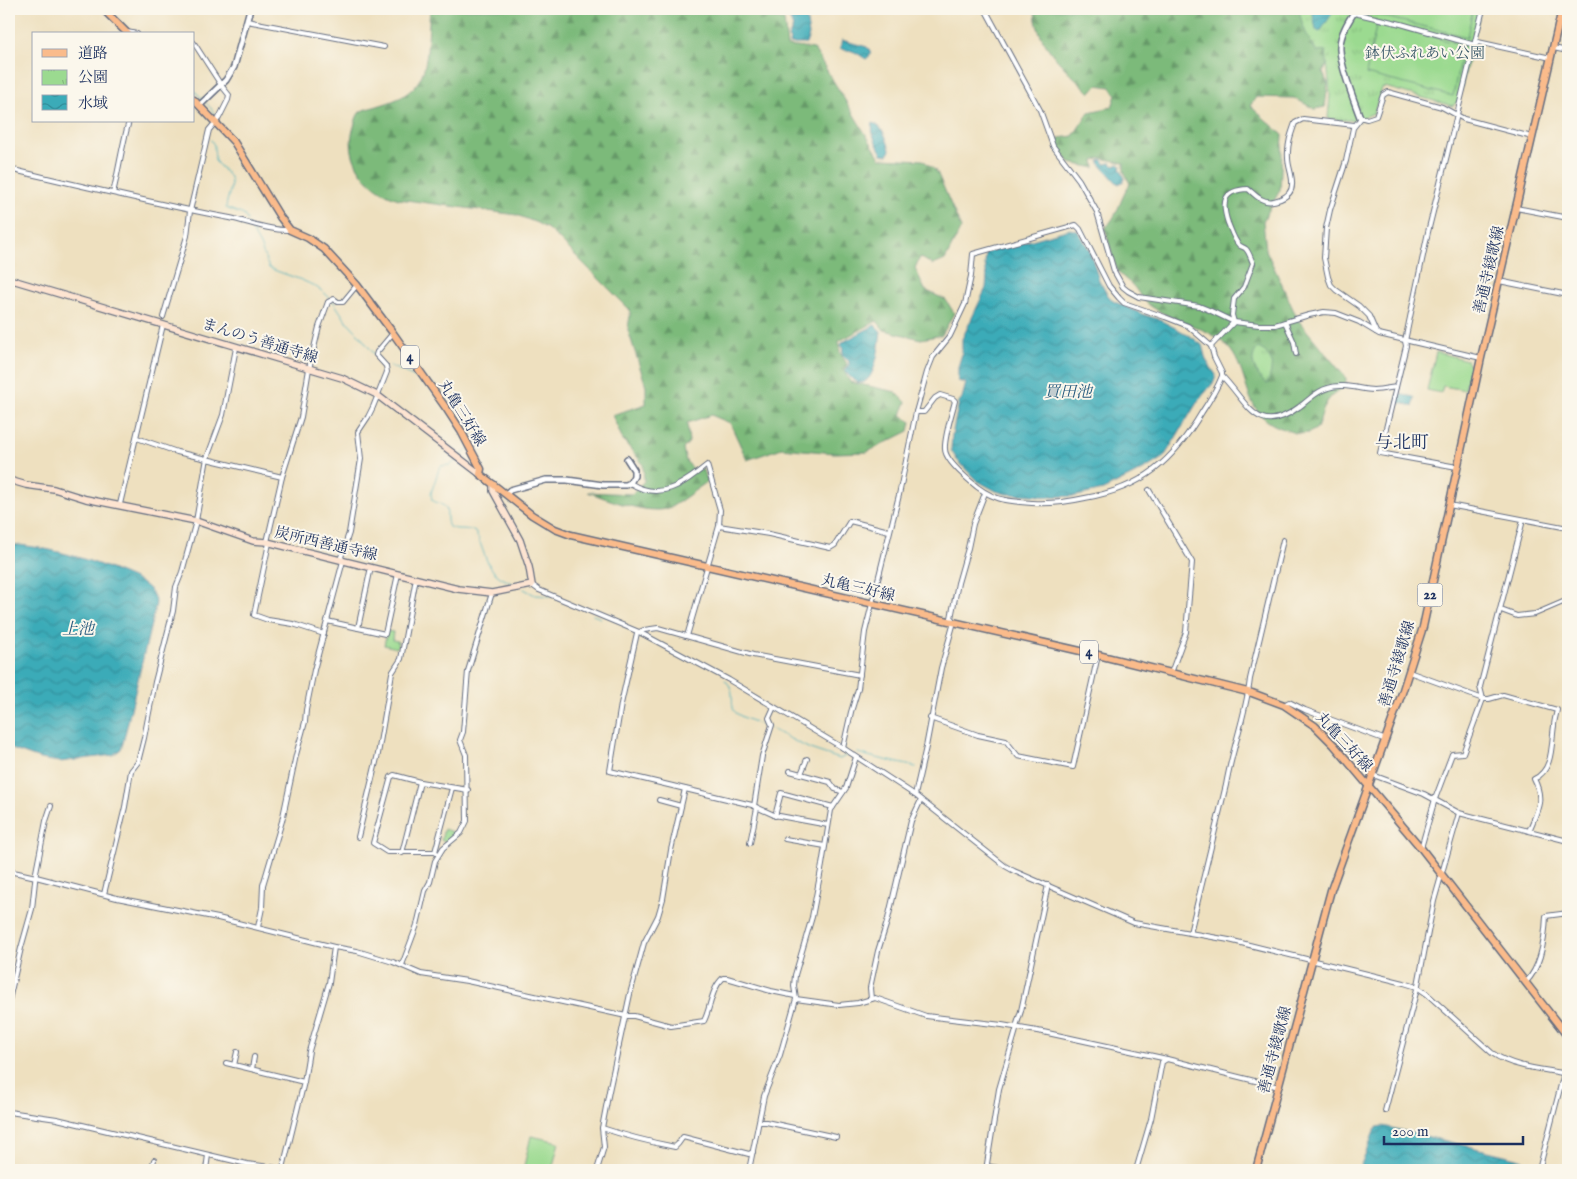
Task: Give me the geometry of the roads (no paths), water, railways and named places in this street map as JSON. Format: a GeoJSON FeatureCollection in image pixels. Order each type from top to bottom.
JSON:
{"type":"FeatureCollection","features":[{"type":"Feature","properties":{"kind":"main road"},"geometry":{"type":"LineString","coordinates":[[103,9],[125,32]]}},
{"type":"Feature","properties":{"kind":"main road","name":"善通寺綾歌線"},"geometry":{"type":"LineString","coordinates":[[1256,1170],[1331,890],[1374,775],[1423,626],[1481,358],[1562,9]]}},
{"type":"Feature","properties":{"kind":"main road","name":"丸亀三好線"},"geometry":{"type":"LineString","coordinates":[[195,100],[203,102],[216,122],[234,142],[290,230],[308,238],[324,249],[357,286],[393,333],[461,431],[481,469],[480,474],[542,522],[571,535],[1098,655],[1248,692],[1284,705],[1315,726],[1334,745],[1442,874],[1568,1037]]}},
{"type":"Feature","properties":{"kind":"main road","name":"まんのう善通寺線"},"geometry":{"type":"LineString","coordinates":[[9,279],[342,378],[359,385],[377,396],[480,474]]}},
{"type":"Feature","properties":{"kind":"main road","name":"炭所西善通寺線"},"geometry":{"type":"LineString","coordinates":[[9,480],[26,485],[54,489],[86,499],[120,504],[196,521],[253,541],[268,542],[458,589],[492,592],[532,585]]}},
{"type":"Feature","properties":{"kind":"main road"},"geometry":{"type":"LineString","coordinates":[[493,484],[493,491],[526,554],[532,585]]}},
{"type":"Feature","properties":{"kind":"street"},"geometry":{"type":"LineString","coordinates":[[203,102],[226,80],[234,67],[250,9]]}},
{"type":"Feature","properties":{"kind":"street"},"geometry":{"type":"LineString","coordinates":[[985,9],[1040,110],[1053,146],[1079,180],[1096,212],[1109,258],[1123,287],[1136,296],[1199,306],[1234,322],[1259,325],[1275,325],[1309,314],[1336,312],[1376,332],[1481,358]]}},
{"type":"Feature","properties":{"kind":"street"},"geometry":{"type":"LineString","coordinates":[[1457,467],[1380,453],[1406,346],[1426,241],[1484,9]]}},
{"type":"Feature","properties":{"kind":"street"},"geometry":{"type":"LineString","coordinates":[[1361,117],[1340,55],[1341,38],[1355,11],[1475,45],[1478,42],[1551,58]]}},
{"type":"Feature","properties":{"kind":"street"},"geometry":{"type":"LineString","coordinates":[[247,21],[384,47]]}},
{"type":"Feature","properties":{"kind":"street"},"geometry":{"type":"LineString","coordinates":[[163,317],[187,236],[190,211],[210,130],[228,100],[229,94],[195,45]]}},
{"type":"Feature","properties":{"kind":"street"},"geometry":{"type":"LineString","coordinates":[[1553,48],[1568,51]]}},
{"type":"Feature","properties":{"kind":"street"},"geometry":{"type":"LineString","coordinates":[[1361,117],[1367,119],[1376,116],[1383,95],[1388,92],[1442,107],[1457,117],[1532,137]]}},
{"type":"Feature","properties":{"kind":"street"},"geometry":{"type":"LineString","coordinates":[[1361,117],[1354,125],[1346,161],[1330,210],[1325,236],[1324,258],[1331,285],[1369,316],[1376,332]]}},
{"type":"Feature","properties":{"kind":"street"},"geometry":{"type":"LineString","coordinates":[[1234,322],[1232,315],[1234,299],[1244,287],[1253,263],[1247,249],[1239,245],[1231,231],[1224,208],[1228,194],[1248,189],[1261,199],[1267,201],[1285,198],[1290,192],[1292,185],[1288,145],[1295,123],[1303,119],[1354,125]]}},
{"type":"Feature","properties":{"kind":"street"},"geometry":{"type":"LineString","coordinates":[[113,193],[129,122]]}},
{"type":"Feature","properties":{"kind":"street"},"geometry":{"type":"LineString","coordinates":[[9,169],[190,211],[280,230],[290,230]]}},
{"type":"Feature","properties":{"kind":"street"},"geometry":{"type":"LineString","coordinates":[[1516,208],[1568,218]]}},
{"type":"Feature","properties":{"kind":"street"},"geometry":{"type":"LineString","coordinates":[[843,748],[856,697],[872,604],[899,495],[916,412],[933,357],[950,336],[965,304],[971,276],[973,254],[1076,225],[1080,229],[1110,286],[1119,298],[1124,302],[1188,326],[1211,346],[1222,376],[1251,410],[1260,417],[1270,420],[1284,416],[1318,392],[1329,387],[1343,386],[1374,390],[1396,387]]}},
{"type":"Feature","properties":{"kind":"street"},"geometry":{"type":"LineString","coordinates":[[1499,281],[1568,295]]}},
{"type":"Feature","properties":{"kind":"street"},"geometry":{"type":"LineString","coordinates":[[324,634],[293,624],[272,621],[254,615],[282,477],[301,417],[309,369],[319,327],[328,302],[334,298],[338,302],[343,302],[357,286]]}},
{"type":"Feature","properties":{"kind":"street"},"geometry":{"type":"LineString","coordinates":[[1211,346],[1234,322]]}},
{"type":"Feature","properties":{"kind":"street"},"geometry":{"type":"LineString","coordinates":[[1285,322],[1294,342],[1296,354]]}},
{"type":"Feature","properties":{"kind":"street"},"geometry":{"type":"LineString","coordinates":[[120,504],[163,324]]}},
{"type":"Feature","properties":{"kind":"street"},"geometry":{"type":"LineString","coordinates":[[258,927],[262,908],[263,886],[282,821],[314,671],[343,561],[342,557],[350,524],[361,459],[358,432],[368,417],[387,372],[386,366],[376,355],[377,352],[393,333]]}},
{"type":"Feature","properties":{"kind":"street"},"geometry":{"type":"LineString","coordinates":[[104,894],[125,807],[131,771],[138,762],[144,738],[173,611],[176,587],[196,521],[207,458],[223,415],[236,348]]}},
{"type":"Feature","properties":{"kind":"street"},"geometry":{"type":"LineString","coordinates":[[916,412],[924,412],[935,398],[940,395],[955,401],[945,443],[946,454],[961,473],[985,493],[995,498],[1021,502],[1045,504],[1065,502],[1095,497],[1119,490],[1139,480],[1167,460],[1182,444],[1217,389],[1222,376]]}},
{"type":"Feature","properties":{"kind":"street"},"geometry":{"type":"LineString","coordinates":[[137,438],[177,452],[282,477]]}},
{"type":"Feature","properties":{"kind":"street"},"geometry":{"type":"LineString","coordinates":[[506,494],[510,490],[546,480],[567,480],[622,486],[630,483],[634,476],[634,470],[627,459]]}},
{"type":"Feature","properties":{"kind":"street"},"geometry":{"type":"LineString","coordinates":[[630,483],[647,491],[664,491],[693,476],[707,464],[720,510],[719,526],[687,636]]}},
{"type":"Feature","properties":{"kind":"street"},"geometry":{"type":"LineString","coordinates":[[1149,490],[1192,562],[1186,632],[1172,673]]}},
{"type":"Feature","properties":{"kind":"street"},"geometry":{"type":"LineString","coordinates":[[915,795],[941,668],[954,622],[952,618],[958,583],[973,524],[985,493]]}},
{"type":"Feature","properties":{"kind":"street"},"geometry":{"type":"LineString","coordinates":[[1449,504],[1568,528]]}},
{"type":"Feature","properties":{"kind":"street"},"geometry":{"type":"LineString","coordinates":[[1421,848],[1435,799],[1452,754],[1463,753],[1483,699],[1480,687],[1523,520]]}},
{"type":"Feature","properties":{"kind":"street"},"geometry":{"type":"LineString","coordinates":[[719,526],[769,534],[830,548],[835,545],[850,521],[890,531]]}},
{"type":"Feature","properties":{"kind":"street"},"geometry":{"type":"LineString","coordinates":[[1190,933],[1283,540]]}},
{"type":"Feature","properties":{"kind":"street"},"geometry":{"type":"LineString","coordinates":[[358,628],[371,567]]}},
{"type":"Feature","properties":{"kind":"street"},"geometry":{"type":"LineString","coordinates":[[327,621],[385,634],[398,574]]}},
{"type":"Feature","properties":{"kind":"street"},"geometry":{"type":"LineString","coordinates":[[358,838],[378,754],[392,673],[401,659],[416,578]]}},
{"type":"Feature","properties":{"kind":"street"},"geometry":{"type":"LineString","coordinates":[[532,585],[539,590],[638,633],[730,680],[843,748],[915,795],[1005,866],[1134,923],[1228,940],[1417,987],[1499,1058],[1518,1065],[1566,1073],[1539,1170]]}},
{"type":"Feature","properties":{"kind":"street"},"geometry":{"type":"LineString","coordinates":[[468,790],[420,782],[394,775],[391,777],[373,843],[387,852],[436,853],[465,827],[467,821],[468,790],[466,755],[460,740],[463,732],[468,671],[492,592]]}},
{"type":"Feature","properties":{"kind":"street"},"geometry":{"type":"LineString","coordinates":[[1501,610],[1518,616],[1535,614],[1568,602]]}},
{"type":"Feature","properties":{"kind":"street"},"geometry":{"type":"LineString","coordinates":[[828,825],[776,816],[756,807],[610,772],[621,704],[638,633],[658,628],[752,655],[860,675]]}},
{"type":"Feature","properties":{"kind":"street"},"geometry":{"type":"LineString","coordinates":[[930,718],[978,735],[1006,741],[1018,756],[1073,767],[1098,655]]}},
{"type":"Feature","properties":{"kind":"street"},"geometry":{"type":"LineString","coordinates":[[1409,672],[1483,699],[1503,695],[1557,710],[1554,739],[1547,766],[1534,779],[1540,792],[1540,801],[1529,831]]}},
{"type":"Feature","properties":{"kind":"street"},"geometry":{"type":"LineString","coordinates":[[1284,705],[1289,702],[1309,712],[1386,740]]}},
{"type":"Feature","properties":{"kind":"street"},"geometry":{"type":"LineString","coordinates":[[750,843],[762,756],[772,725],[769,718],[774,707]]}},
{"type":"Feature","properties":{"kind":"street"},"geometry":{"type":"LineString","coordinates":[[748,1170],[764,1096],[780,1055],[796,998],[795,975],[812,917],[831,810],[843,792],[856,758]]}},
{"type":"Feature","properties":{"kind":"street"},"geometry":{"type":"LineString","coordinates":[[801,774],[807,759]]}},
{"type":"Feature","properties":{"kind":"street"},"geometry":{"type":"LineString","coordinates":[[790,771],[830,782],[835,789],[843,792]]}},
{"type":"Feature","properties":{"kind":"street"},"geometry":{"type":"LineString","coordinates":[[1374,775],[1435,799],[1459,813],[1568,841]]}},
{"type":"Feature","properties":{"kind":"street"},"geometry":{"type":"LineString","coordinates":[[402,853],[420,782]]}},
{"type":"Feature","properties":{"kind":"street"},"geometry":{"type":"LineString","coordinates":[[402,965],[417,925],[425,891],[430,882],[452,788]]}},
{"type":"Feature","properties":{"kind":"street"},"geometry":{"type":"LineString","coordinates":[[597,1170],[604,1147],[602,1128],[608,1091],[630,994],[644,943],[658,916],[663,899],[671,850],[685,789]]}},
{"type":"Feature","properties":{"kind":"street"},"geometry":{"type":"LineString","coordinates":[[776,816],[781,793],[833,807]]}},
{"type":"Feature","properties":{"kind":"street"},"geometry":{"type":"LineString","coordinates":[[659,800],[682,806]]}},
{"type":"Feature","properties":{"kind":"street"},"geometry":{"type":"LineString","coordinates":[[871,999],[870,988],[878,950],[888,920],[911,821],[921,800]]}},
{"type":"Feature","properties":{"kind":"street"},"geometry":{"type":"LineString","coordinates":[[9,1000],[32,909],[46,821],[51,806]]}},
{"type":"Feature","properties":{"kind":"street"},"geometry":{"type":"LineString","coordinates":[[1385,1111],[1417,987],[1434,901],[1459,813]]}},
{"type":"Feature","properties":{"kind":"street"},"geometry":{"type":"LineString","coordinates":[[785,839],[825,846]]}},
{"type":"Feature","properties":{"kind":"street"},"geometry":{"type":"LineString","coordinates":[[9,871],[357,951],[402,965],[421,974],[467,981],[626,1016],[634,1016],[671,1026],[704,1021],[718,982],[723,978],[727,978],[796,998],[839,1005],[858,1003],[875,998],[926,1016],[1017,1027],[1167,1059],[1279,1087]]}},
{"type":"Feature","properties":{"kind":"street"},"geometry":{"type":"LineString","coordinates":[[1008,1170],[987,1168],[999,1090],[1021,1011],[1048,885]]}},
{"type":"Feature","properties":{"kind":"street"},"geometry":{"type":"LineString","coordinates":[[1526,982],[1534,975],[1541,949],[1546,916],[1568,913]]}},
{"type":"Feature","properties":{"kind":"street"},"geometry":{"type":"LineString","coordinates":[[285,1169],[309,1050],[328,983],[334,947]]}},
{"type":"Feature","properties":{"kind":"street"},"geometry":{"type":"LineString","coordinates":[[234,1065],[237,1052]]}},
{"type":"Feature","properties":{"kind":"street"},"geometry":{"type":"LineString","coordinates":[[252,1069],[254,1057]]}},
{"type":"Feature","properties":{"kind":"street"},"geometry":{"type":"LineString","coordinates":[[1136,1170],[1151,1119],[1162,1062],[1167,1059]]}},
{"type":"Feature","properties":{"kind":"street"},"geometry":{"type":"LineString","coordinates":[[226,1063],[304,1082]]}},
{"type":"Feature","properties":{"kind":"street"},"geometry":{"type":"LineString","coordinates":[[280,1076],[282,1070]]}},
{"type":"Feature","properties":{"kind":"street"},"geometry":{"type":"LineString","coordinates":[[9,1112],[70,1122],[247,1164],[291,1170]]}},
{"type":"Feature","properties":{"kind":"street"},"geometry":{"type":"LineString","coordinates":[[759,1122],[836,1136]]}},
{"type":"Feature","properties":{"kind":"street"},"geometry":{"type":"LineString","coordinates":[[602,1128],[626,1136],[675,1147],[683,1137],[749,1154],[753,1152]]}},
{"type":"Feature","properties":{"kind":"street"},"geometry":{"type":"LineString","coordinates":[[206,1170],[208,1155]]}},
{"type":"Feature","properties":{"kind":"street"},"geometry":{"type":"LineString","coordinates":[[151,1170],[154,1160]]}},
{"type":"Feature","properties":{"kind":"water"},"geometry":{"type":"Polygon","coordinates":[[[788,9],[805,9],[809,35],[806,44],[789,44],[790,40],[788,38],[793,27],[788,15],[788,9]]]}},
{"type":"Feature","properties":{"kind":"water"},"geometry":{"type":"Polygon","coordinates":[[[1312,9],[1335,9],[1320,32],[1316,30],[1312,9]]]}},
{"type":"Feature","properties":{"kind":"water"},"geometry":{"type":"Polygon","coordinates":[[[842,40],[867,47],[870,50],[870,55],[866,59],[853,51],[840,48],[842,40]]]}},
{"type":"Feature","properties":{"kind":"water"},"geometry":{"type":"Polygon","coordinates":[[[873,123],[885,134],[890,150],[888,155],[882,154],[876,143],[872,131],[873,123]]]}},
{"type":"Feature","properties":{"kind":"water"},"geometry":{"type":"Polygon","coordinates":[[[1100,160],[1103,160],[1105,164],[1111,163],[1114,166],[1119,164],[1125,179],[1123,182],[1118,184],[1099,163],[1100,160]]]}},
{"type":"Feature","properties":{"kind":"water","name":"買田池"},"geometry":{"type":"Polygon","coordinates":[[[1070,229],[1078,231],[1089,249],[1099,280],[1113,301],[1158,319],[1193,338],[1202,345],[1206,360],[1216,375],[1214,382],[1198,401],[1164,457],[1145,469],[1103,490],[1077,496],[1047,497],[1006,494],[996,491],[976,480],[957,460],[951,450],[959,402],[966,383],[958,381],[962,339],[986,288],[986,253],[1070,229]]]}},
{"type":"Feature","properties":{"kind":"water"},"geometry":{"type":"Polygon","coordinates":[[[875,325],[881,331],[876,362],[868,379],[862,383],[854,380],[845,371],[849,366],[849,361],[842,355],[843,349],[841,345],[843,342],[875,325]]]}},
{"type":"Feature","properties":{"kind":"water"},"geometry":{"type":"Polygon","coordinates":[[[1398,394],[1414,397],[1413,406],[1396,402],[1398,394]]]}},
{"type":"Feature","properties":{"kind":"water","name":"上池"},"geometry":{"type":"Polygon","coordinates":[[[9,544],[51,550],[92,562],[134,579],[146,586],[152,594],[156,603],[123,743],[121,749],[113,755],[60,762],[40,759],[9,748],[9,544]]]}},
{"type":"Feature","properties":{"kind":"water"},"geometry":{"type":"Polygon","coordinates":[[[1383,1126],[1517,1158],[1524,1162],[1523,1170],[1359,1170],[1375,1129],[1383,1126]]]}},
{"type":"Feature","properties":{"kind":"waterway"},"geometry":{"type":"LineString","coordinates":[[195,92],[202,99]]}},
{"type":"Feature","properties":{"kind":"waterway"},"geometry":{"type":"LineString","coordinates":[[205,102],[211,108],[216,119]]}},
{"type":"Feature","properties":{"kind":"waterway"},"geometry":{"type":"LineString","coordinates":[[211,140],[214,145],[215,161],[230,177],[231,181],[226,208],[244,215],[247,220]]}},
{"type":"Feature","properties":{"kind":"waterway"},"geometry":{"type":"LineString","coordinates":[[248,224],[260,245],[269,268],[309,283],[330,298]]}},
{"type":"Feature","properties":{"kind":"waterway"},"geometry":{"type":"LineString","coordinates":[[333,301],[345,319],[374,354]]}},
{"type":"Feature","properties":{"kind":"waterway"},"geometry":{"type":"LineString","coordinates":[[390,366],[422,380]]}},
{"type":"Feature","properties":{"kind":"waterway"},"geometry":{"type":"LineString","coordinates":[[433,384],[465,423],[472,436],[471,444]]}},
{"type":"Feature","properties":{"kind":"waterway"},"geometry":{"type":"LineString","coordinates":[[462,456],[467,449]]}},
{"type":"Feature","properties":{"kind":"waterway"},"geometry":{"type":"LineString","coordinates":[[457,460],[450,465],[441,466],[439,469],[431,493],[432,500],[445,508],[449,527],[475,532],[487,562],[495,573],[518,586]]}},
{"type":"Feature","properties":{"kind":"waterway"},"geometry":{"type":"LineString","coordinates":[[524,589],[535,595],[550,596]]}},
{"type":"Feature","properties":{"kind":"waterway"},"geometry":{"type":"LineString","coordinates":[[593,615],[601,618]]}},
{"type":"Feature","properties":{"kind":"waterway"},"geometry":{"type":"LineString","coordinates":[[670,650],[686,659]]}},
{"type":"Feature","properties":{"kind":"waterway"},"geometry":{"type":"LineString","coordinates":[[725,680],[731,689],[733,707],[736,713],[769,728]]}},
{"type":"Feature","properties":{"kind":"waterway"},"geometry":{"type":"LineString","coordinates":[[773,730],[810,749],[840,759],[849,754]]}},
{"type":"Feature","properties":{"kind":"waterway"},"geometry":{"type":"LineString","coordinates":[[858,753],[916,767]]}},
{"type":"Feature","properties":{"kind":"district","name":"与北町"},"geometry":{"type":"Point","coordinates":[1402,443]}},
{"type":"Feature","properties":{"kind":"park label","name":"鉢伏ふれあい公園"},"geometry":{"type":"Point","coordinates":[1425,53]}}]}
